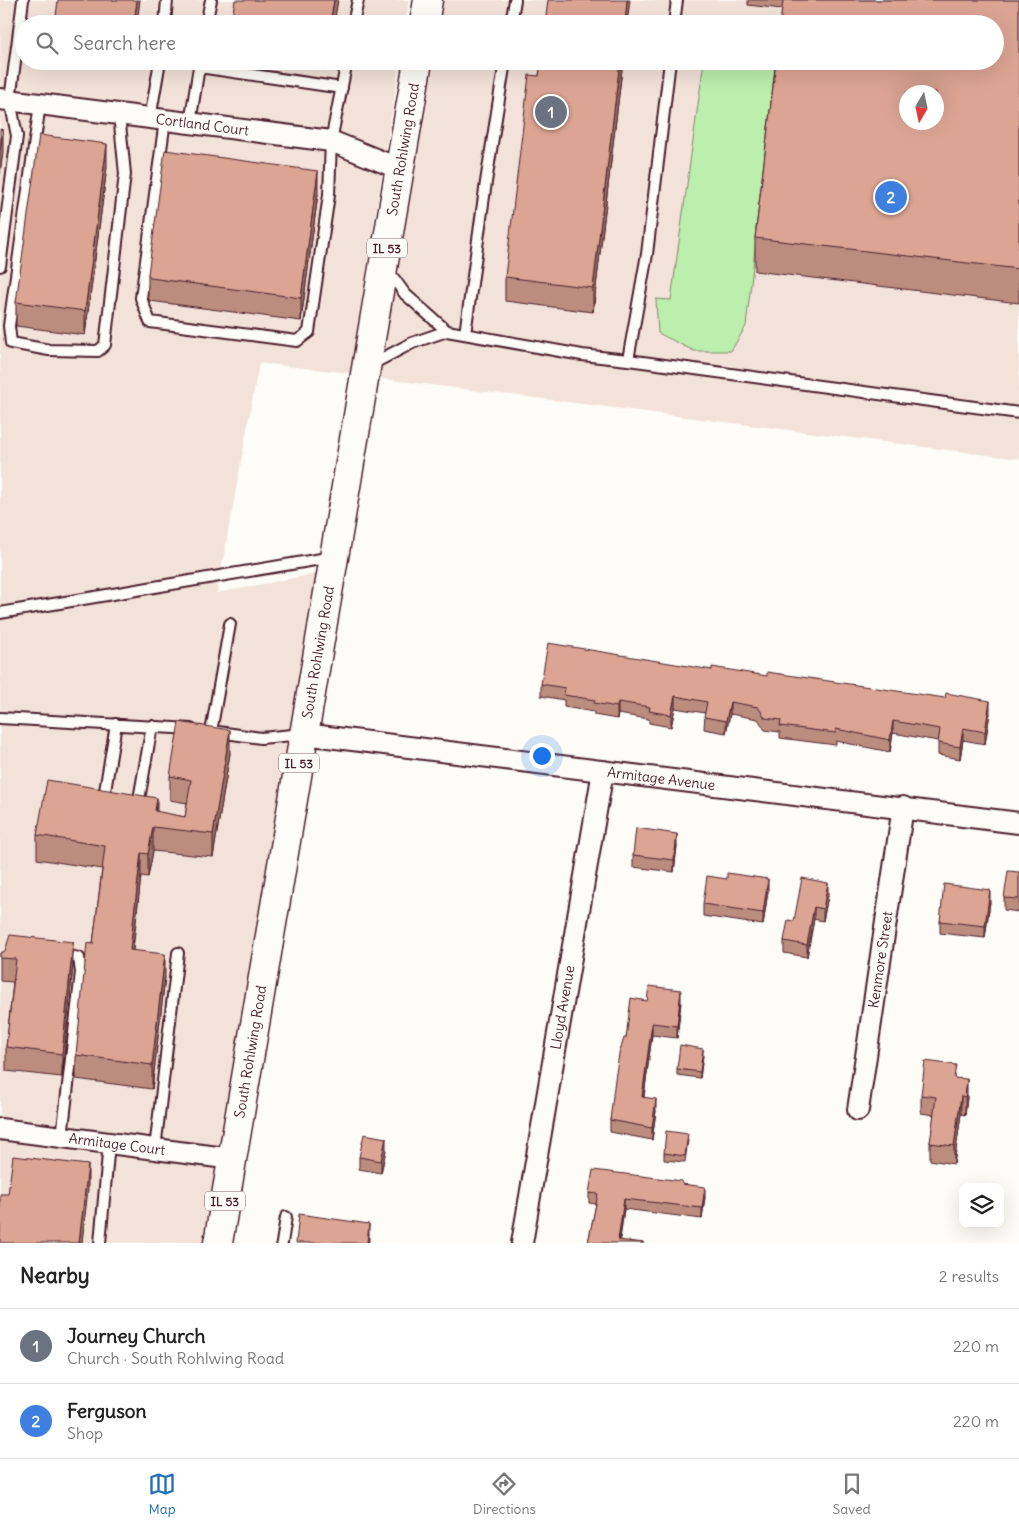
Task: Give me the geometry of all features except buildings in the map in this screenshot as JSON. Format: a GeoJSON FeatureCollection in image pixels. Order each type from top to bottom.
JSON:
{"type":"FeatureCollection","features":[{"type":"Feature","properties":{"kind":"main road"},"geometry":{"type":"LineString","coordinates":[[426,15],[428,0]]}},
{"type":"Feature","properties":{"kind":"main road","name":"South Rohlwing Road"},"geometry":{"type":"LineString","coordinates":[[218,1243],[416,70]]}},
{"type":"Feature","properties":{"kind":"street","name":"Cortland Court"},"geometry":{"type":"LineString","coordinates":[[5,100],[331,140],[400,169]]}},
{"type":"Feature","properties":{"kind":"street","name":"Armitage Avenue"},"geometry":{"type":"LineString","coordinates":[[304,734],[1019,822]]}},
{"type":"Feature","properties":{"kind":"street","name":"Lloyd Avenue"},"geometry":{"type":"LineString","coordinates":[[522,1243],[602,771]]}},
{"type":"Feature","properties":{"kind":"street","name":"Kenmore Street"},"geometry":{"type":"LineString","coordinates":[[858,1110],[903,807]]}},
{"type":"Feature","properties":{"kind":"street","name":"Armitage Court"},"geometry":{"type":"LineString","coordinates":[[0,1129],[233,1159]]}},
{"type":"Feature","properties":{"kind":"lane"},"geometry":{"type":"LineString","coordinates":[[20,15],[23,0]]}},
{"type":"Feature","properties":{"kind":"lane"},"geometry":{"type":"LineString","coordinates":[[165,15],[166,0]]}},
{"type":"Feature","properties":{"kind":"lane"},"geometry":{"type":"LineString","coordinates":[[208,15],[210,0]]}},
{"type":"Feature","properties":{"kind":"lane"},"geometry":{"type":"LineString","coordinates":[[356,15],[358,0]]}},
{"type":"Feature","properties":{"kind":"lane"},"geometry":{"type":"LineString","coordinates":[[512,15],[515,0]]}},
{"type":"Feature","properties":{"kind":"lane"},"geometry":{"type":"LineString","coordinates":[[675,15],[677,0]]}},
{"type":"Feature","properties":{"kind":"lane"},"geometry":{"type":"LineString","coordinates":[[0,266],[17,136],[5,100],[15,44]]}},
{"type":"Feature","properties":{"kind":"lane"},"geometry":{"type":"LineString","coordinates":[[160,70],[158,119],[141,298],[150,322],[297,341],[309,332],[329,195],[331,140],[345,70]]}},
{"type":"Feature","properties":{"kind":"lane"},"geometry":{"type":"LineString","coordinates":[[190,122],[198,70]]}},
{"type":"Feature","properties":{"kind":"lane"},"geometry":{"type":"LineString","coordinates":[[235,70],[342,88]]}},
{"type":"Feature","properties":{"kind":"lane"},"geometry":{"type":"LineString","coordinates":[[466,334],[486,182],[504,70]]}},
{"type":"Feature","properties":{"kind":"lane"},"geometry":{"type":"LineString","coordinates":[[628,360],[647,254],[669,70]]}},
{"type":"Feature","properties":{"kind":"lane"},"geometry":{"type":"LineString","coordinates":[[40,104],[9,326],[11,343],[49,350],[98,350],[105,345],[125,174],[119,114]]}},
{"type":"Feature","properties":{"kind":"lane"},"geometry":{"type":"LineString","coordinates":[[384,264],[405,294],[447,330],[582,354],[1019,413]]}},
{"type":"Feature","properties":{"kind":"lane"},"geometry":{"type":"LineString","coordinates":[[366,367],[412,343],[447,330]]}},
{"type":"Feature","properties":{"kind":"lane"},"geometry":{"type":"LineString","coordinates":[[0,613],[334,557]]}},
{"type":"Feature","properties":{"kind":"lane"},"geometry":{"type":"LineString","coordinates":[[211,732],[230,624]]}},
{"type":"Feature","properties":{"kind":"lane"},"geometry":{"type":"LineString","coordinates":[[0,718],[152,726],[261,738],[304,734]]}},
{"type":"Feature","properties":{"kind":"lane"},"geometry":{"type":"LineString","coordinates":[[104,797],[116,724]]}},
{"type":"Feature","properties":{"kind":"lane"},"geometry":{"type":"LineString","coordinates":[[138,805],[152,726]]}},
{"type":"Feature","properties":{"kind":"lane"},"geometry":{"type":"LineString","coordinates":[[54,953],[79,958],[81,972],[62,1137]]}},
{"type":"Feature","properties":{"kind":"lane"},"geometry":{"type":"LineString","coordinates":[[155,1149],[178,953]]}},
{"type":"Feature","properties":{"kind":"lane"},"geometry":{"type":"LineString","coordinates":[[100,1243],[109,1143]]}},
{"type":"Feature","properties":{"kind":"lane"},"geometry":{"type":"LineString","coordinates":[[282,1243],[286,1217]]}},
{"type":"Feature","properties":{"kind":"shaded area"},"geometry":{"type":"Polygon","coordinates":[[[0,0],[409,0],[406,15],[15,15],[15,70],[399,70],[350,373],[259,363],[217,593],[319,573],[206,1243],[0,1243],[0,0]]]}},
{"type":"Feature","properties":{"kind":"shaded area"},"geometry":{"type":"Polygon","coordinates":[[[440,0],[1019,0],[1019,459],[376,378],[427,70],[1004,70],[1004,15],[438,15],[440,0]]]}},
{"type":"Feature","properties":{"kind":"green space"},"geometry":{"type":"Polygon","coordinates":[[[703,70],[776,70],[746,326],[731,351],[694,351],[658,333],[656,299],[671,300],[703,70]]]}},
{"type":"Feature","properties":{"kind":"place","name":"Journey Church"},"geometry":{"type":"Point","coordinates":[551,112]}},
{"type":"Feature","properties":{"kind":"place","name":"Ferguson"},"geometry":{"type":"Point","coordinates":[891,197]}}]}
